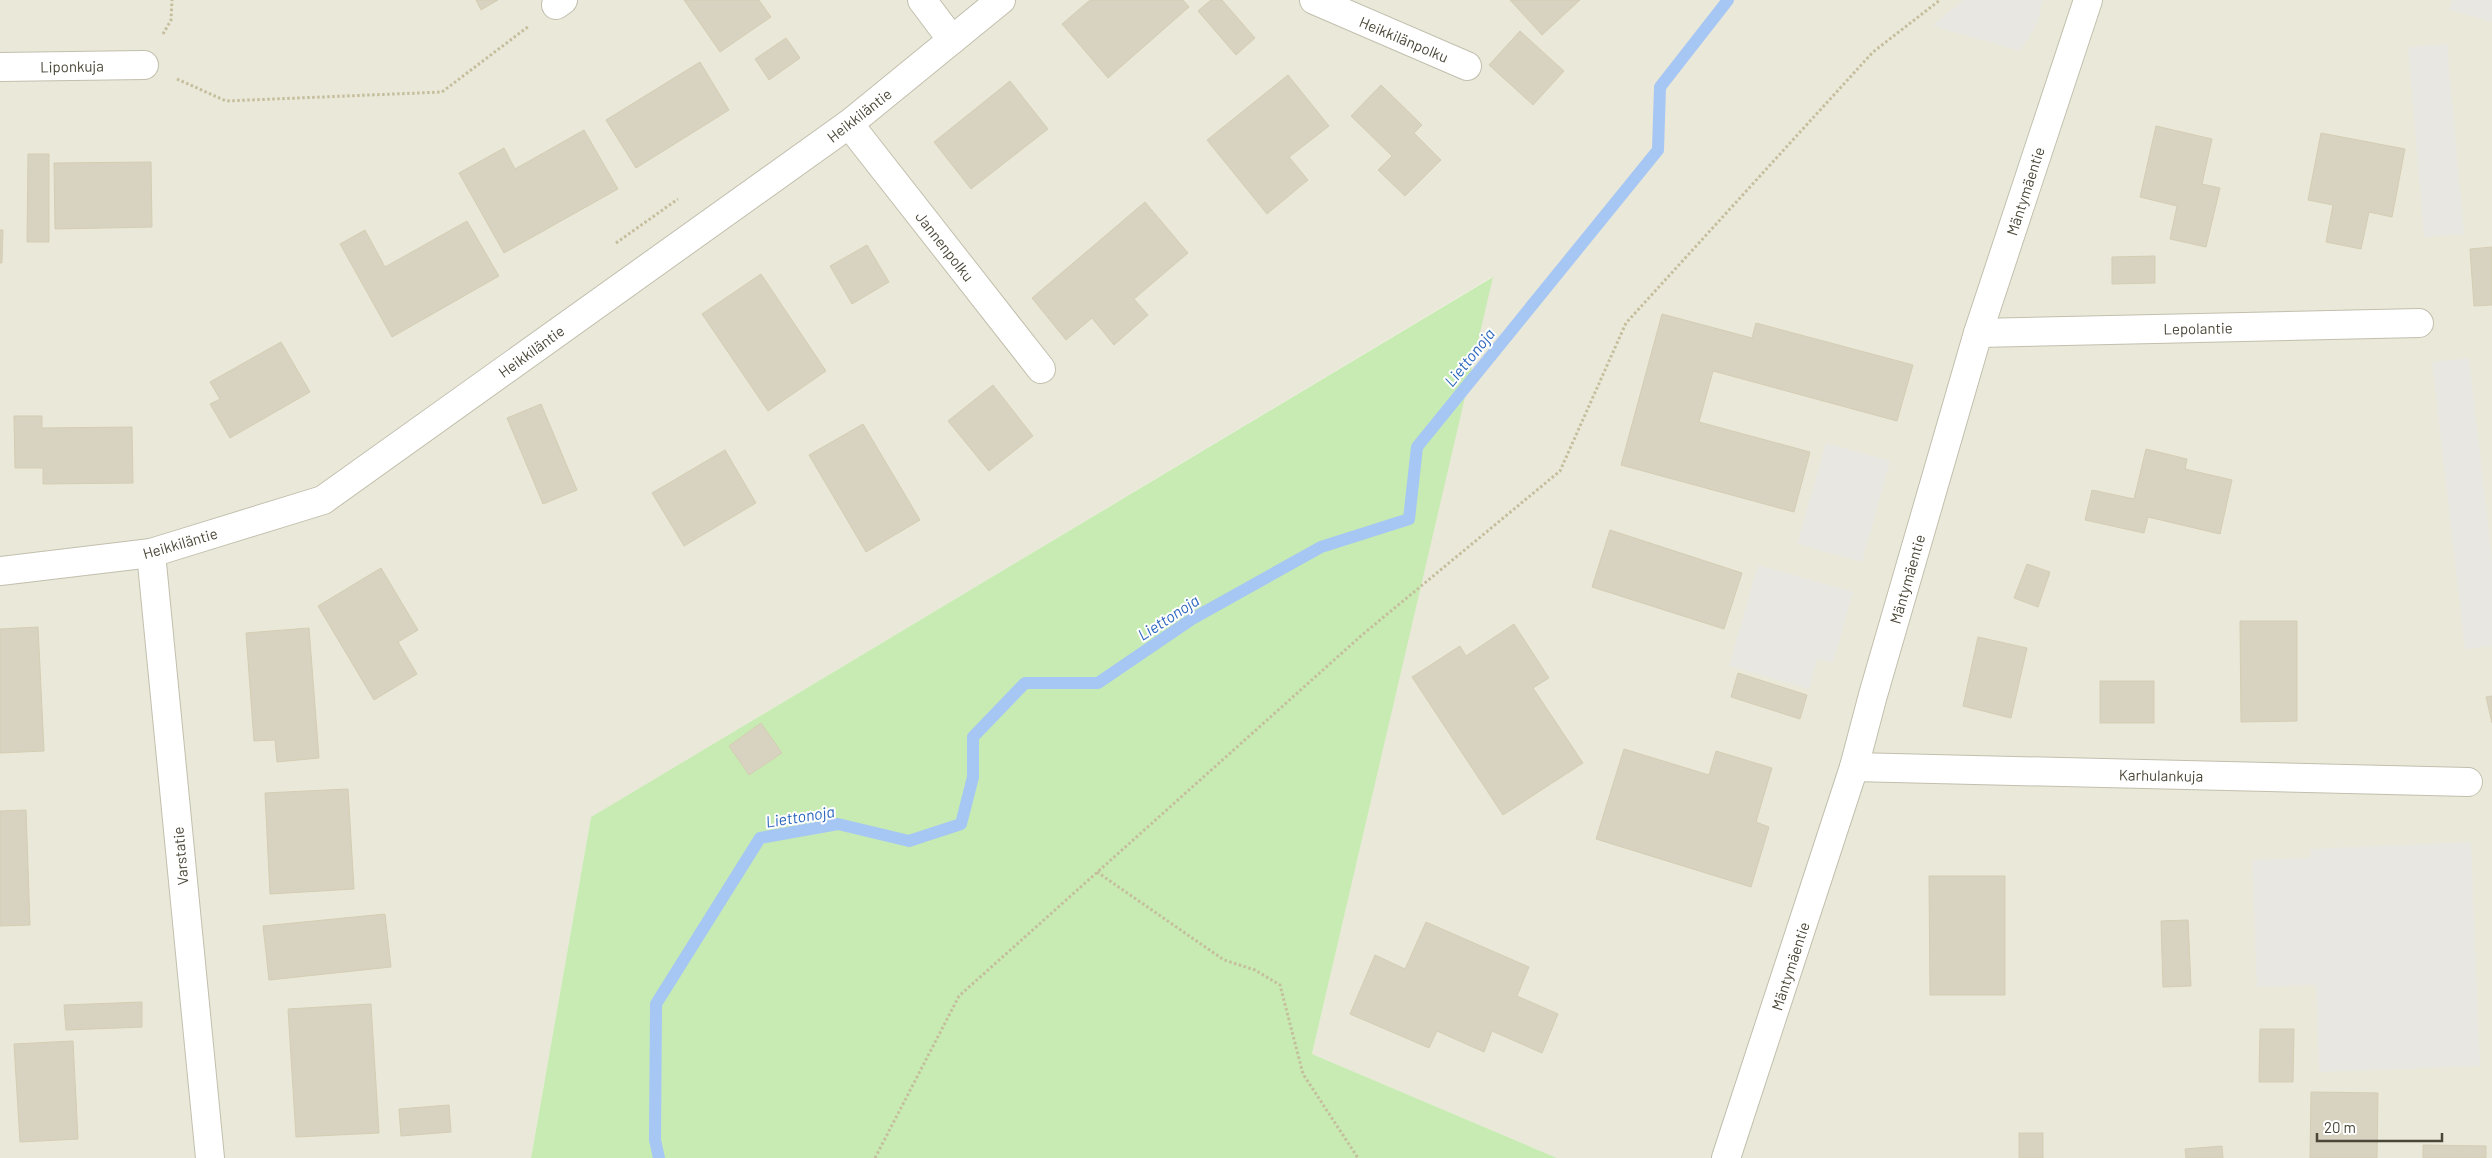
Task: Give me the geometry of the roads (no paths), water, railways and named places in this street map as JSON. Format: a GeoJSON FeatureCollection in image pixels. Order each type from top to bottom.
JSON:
{"type":"FeatureCollection","features":[{"type":"Feature","properties":{"kind":"street"},"geometry":{"type":"LineString","coordinates":[[922,0],[952,40]]}},
{"type":"Feature","properties":{"kind":"street","name":"Heikkiläntie"},"geometry":{"type":"LineString","coordinates":[[0,571],[151,553],[323,500],[849,124],[1001,0]]}},
{"type":"Feature","properties":{"kind":"street","name":"Heikkilänpolku"},"geometry":{"type":"LineString","coordinates":[[1314,0],[1467,66]]}},
{"type":"Feature","properties":{"kind":"street","name":"Mäntymäentie"},"geometry":{"type":"LineString","coordinates":[[1726,1158],[1854,767],[1873,695],[1978,333],[2088,0]]}},
{"type":"Feature","properties":{"kind":"street","name":"Liponkuja"},"geometry":{"type":"LineString","coordinates":[[0,67],[144,64]]}},
{"type":"Feature","properties":{"kind":"street","name":"Jannenpolku"},"geometry":{"type":"LineString","coordinates":[[849,124],[1041,368]]}},
{"type":"Feature","properties":{"kind":"street","name":"Lepolantie"},"geometry":{"type":"LineString","coordinates":[[1978,333],[2419,323]]}},
{"type":"Feature","properties":{"kind":"street","name":"Varstatie"},"geometry":{"type":"LineString","coordinates":[[151,553],[210,1158]]}},
{"type":"Feature","properties":{"kind":"street","name":"Karhulankuja"},"geometry":{"type":"LineString","coordinates":[[1854,767],[2468,782]]}},
{"type":"Feature","properties":{"kind":"waterway","name":"Liettonoja"},"geometry":{"type":"LineString","coordinates":[[659,1158],[655,1140],[656,1004],[760,838],[838,824],[909,841],[961,824],[973,777],[973,737],[1025,683],[1098,683],[1192,619],[1321,547],[1409,519],[1417,447],[1658,150],[1660,87],[1728,0]]}}]}
